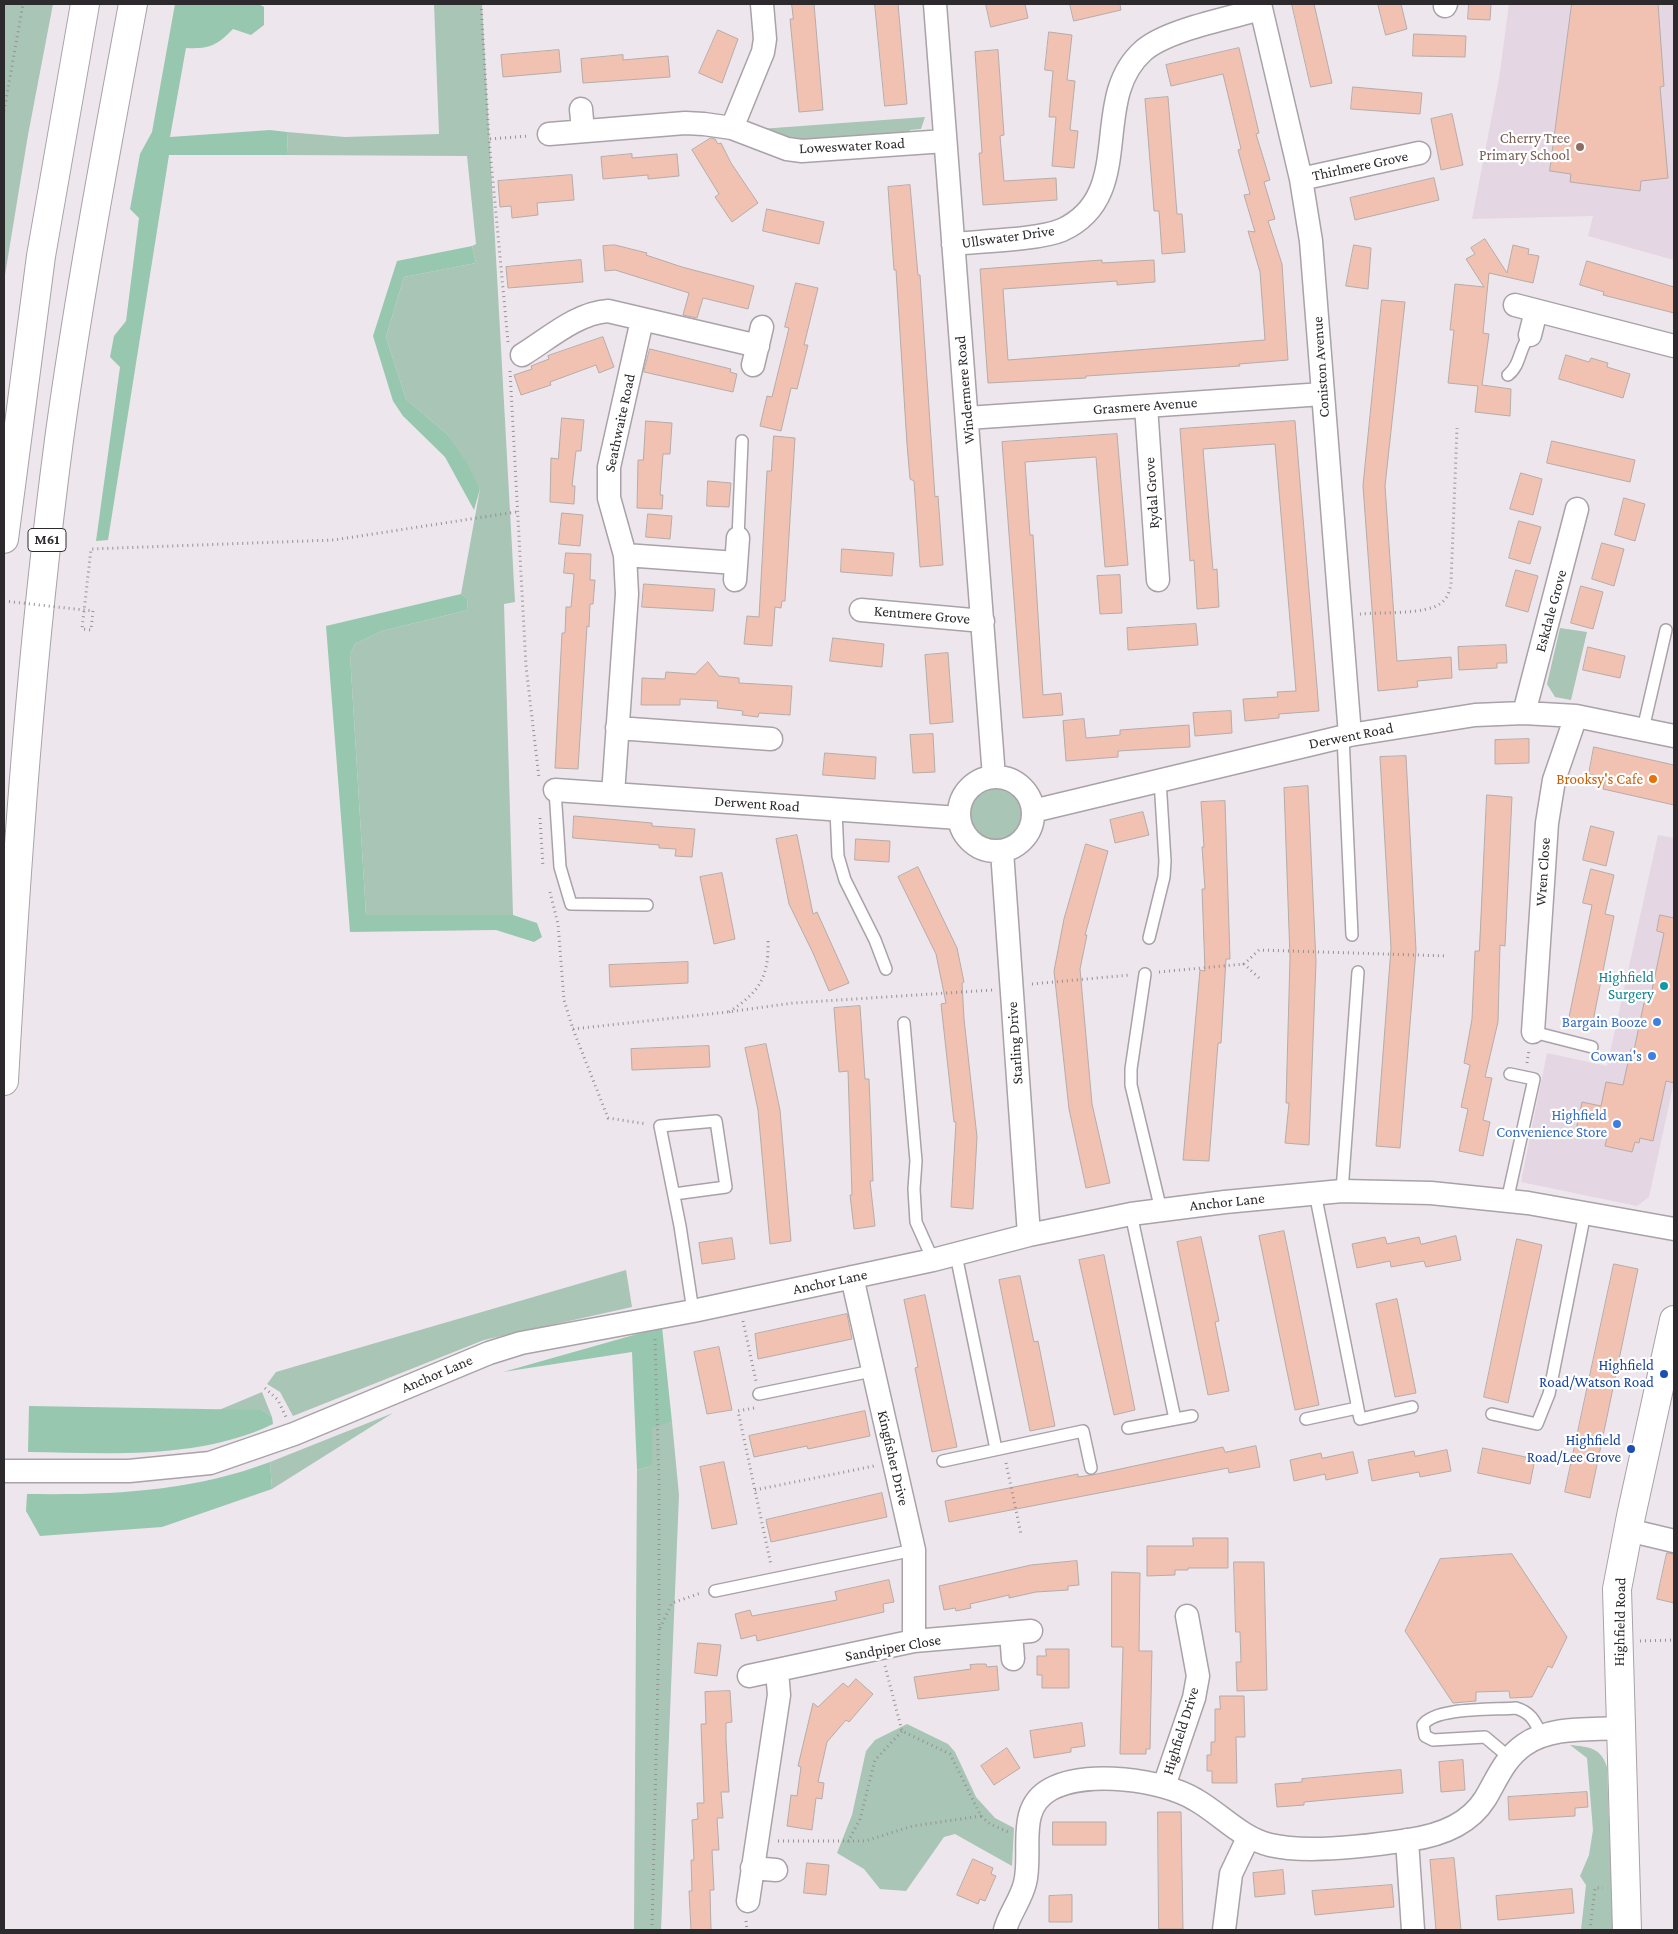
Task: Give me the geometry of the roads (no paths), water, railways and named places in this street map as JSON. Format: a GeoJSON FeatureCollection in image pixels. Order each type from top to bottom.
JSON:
{"type":"FeatureCollection","features":[{"type":"Feature","properties":{"kind":"main road"},"geometry":{"type":"LineString","coordinates":[[4,539],[41,256],[85,4]]}},
{"type":"Feature","properties":{"kind":"main road","name":"M61"},"geometry":{"type":"LineString","coordinates":[[4,1081],[24,766],[39,612],[59,441],[85,263],[133,4]]}},
{"type":"Feature","properties":{"kind":"main road","name":"Highfield Road"},"geometry":{"type":"LineString","coordinates":[[1626,1930],[1617,1589],[1674,1320]]}},
{"type":"Feature","properties":{"kind":"street"},"geometry":{"type":"LineString","coordinates":[[732,128],[763,52],[765,39],[762,4]]}},
{"type":"Feature","properties":{"kind":"street","name":"Windermere Road"},"geometry":{"type":"LineString","coordinates":[[935,4],[994,777]]}},
{"type":"Feature","properties":{"kind":"street","name":"Coniston Avenue"},"geometry":{"type":"LineString","coordinates":[[1260,6],[1301,179],[1311,241],[1340,615],[1347,736]]}},
{"type":"Feature","properties":{"kind":"street","name":"Ullswater Drive"},"geometry":{"type":"LineString","coordinates":[[953,244],[1043,235],[1062,230],[1079,219],[1094,203],[1103,186],[1109,162],[1119,84],[1131,65],[1144,50],[1165,38],[1260,6]]}},
{"type":"Feature","properties":{"kind":"street"},"geometry":{"type":"LineString","coordinates":[[581,109],[583,131]]}},
{"type":"Feature","properties":{"kind":"street","name":"Loweswater Road"},"geometry":{"type":"LineString","coordinates":[[549,134],[685,123],[732,128],[787,149],[802,151],[945,141]]}},
{"type":"Feature","properties":{"kind":"street","name":"Thirlmere Grove"},"geometry":{"type":"LineString","coordinates":[[1301,179],[1419,154]]}},
{"type":"Feature","properties":{"kind":"street"},"geometry":{"type":"LineString","coordinates":[[1515,305],[1659,349]]}},
{"type":"Feature","properties":{"kind":"street"},"geometry":{"type":"LineString","coordinates":[[513,356],[544,333],[584,316],[608,311],[758,346]]}},
{"type":"Feature","properties":{"kind":"street"},"geometry":{"type":"LineString","coordinates":[[1530,335],[1536,311]]}},
{"type":"Feature","properties":{"kind":"street","name":"Seathwaite Road"},"geometry":{"type":"LineString","coordinates":[[613,794],[627,594],[625,555],[609,498],[609,467],[642,320]]}},
{"type":"Feature","properties":{"kind":"street","name":"Grasmere Avenue"},"geometry":{"type":"LineString","coordinates":[[967,418],[1323,394]]}},
{"type":"Feature","properties":{"kind":"street","name":"Rydal Grove"},"geometry":{"type":"LineString","coordinates":[[1146,406],[1158,580]]}},
{"type":"Feature","properties":{"kind":"street","name":"Eskdale Grove"},"geometry":{"type":"LineString","coordinates":[[1524,713],[1577,509]]}},
{"type":"Feature","properties":{"kind":"street"},"geometry":{"type":"LineString","coordinates":[[625,555],[735,571],[738,538]]}},
{"type":"Feature","properties":{"kind":"street","name":"Kentmere Grove"},"geometry":{"type":"LineString","coordinates":[[861,610],[983,621]]}},
{"type":"Feature","properties":{"kind":"street","name":"Derwent Road"},"geometry":{"type":"LineString","coordinates":[[1033,811],[1347,736],[1475,715],[1524,713],[1576,716],[1674,736]]}},
{"type":"Feature","properties":{"kind":"street","name":"Wren Close"},"geometry":{"type":"LineString","coordinates":[[1533,1032],[1547,823],[1554,780],[1576,716]]}},
{"type":"Feature","properties":{"kind":"street"},"geometry":{"type":"LineString","coordinates":[[618,728],[682,741],[771,739]]}},
{"type":"Feature","properties":{"kind":"street"},"geometry":{"type":"LineString","coordinates":[[994,777],[1011,780],[1025,790],[1031,800],[1033,811],[1028,833],[1022,842],[1002,851],[990,851],[978,847],[962,829],[959,818],[964,794],[977,782],[994,777]]}},
{"type":"Feature","properties":{"kind":"street","name":"Derwent Road"},"geometry":{"type":"LineString","coordinates":[[555,790],[959,818]]}},
{"type":"Feature","properties":{"kind":"street","name":"Starling Drive"},"geometry":{"type":"LineString","coordinates":[[1002,851],[1029,1234]]}},
{"type":"Feature","properties":{"kind":"street","name":"Anchor Lane"},"geometry":{"type":"LineString","coordinates":[[4,1471],[159,1470],[210,1463],[294,1434],[488,1353],[522,1344],[653,1317],[693,1311],[933,1260],[1029,1234],[1131,1214],[1342,1191],[1431,1193],[1507,1201],[1674,1229]]}},
{"type":"Feature","properties":{"kind":"street","name":"Kingfisher Drive"},"geometry":{"type":"LineString","coordinates":[[852,1277],[914,1550],[914,1642]]}},
{"type":"Feature","properties":{"kind":"street"},"geometry":{"type":"LineString","coordinates":[[1628,1530],[1674,1541]]}},
{"type":"Feature","properties":{"kind":"street","name":"Highfield Drive"},"geometry":{"type":"LineString","coordinates":[[1164,1786],[1194,1698],[1198,1676],[1187,1612]]}},
{"type":"Feature","properties":{"kind":"street","name":"Sandpiper Close"},"geometry":{"type":"LineString","coordinates":[[749,1676],[914,1642],[1021,1632],[1013,1659]]}},
{"type":"Feature","properties":{"kind":"street"},"geometry":{"type":"LineString","coordinates":[[748,1901],[779,1695],[777,1671]]}},
{"type":"Feature","properties":{"kind":"street","name":"Highfield Drive"},"geometry":{"type":"LineString","coordinates":[[1005,1930],[1026,1883],[1027,1827],[1037,1801],[1049,1790],[1062,1784],[1079,1781],[1131,1780],[1164,1786],[1195,1799],[1248,1838],[1271,1845],[1313,1849],[1407,1840],[1444,1832],[1462,1823],[1484,1799],[1496,1777],[1510,1758],[1524,1745],[1554,1732],[1620,1728]]}},
{"type":"Feature","properties":{"kind":"street"},"geometry":{"type":"LineString","coordinates":[[1224,1930],[1231,1874],[1248,1838]]}},
{"type":"Feature","properties":{"kind":"street"},"geometry":{"type":"LineString","coordinates":[[1407,1840],[1412,1930]]}},
{"type":"Feature","properties":{"kind":"street"},"geometry":{"type":"LineString","coordinates":[[752,1868],[776,1870]]}},
{"type":"Feature","properties":{"kind":"lane"},"geometry":{"type":"LineString","coordinates":[[1508,376],[1514,371],[1524,342],[1530,335]]}},
{"type":"Feature","properties":{"kind":"lane"},"geometry":{"type":"LineString","coordinates":[[738,538],[742,441]]}},
{"type":"Feature","properties":{"kind":"lane"},"geometry":{"type":"LineString","coordinates":[[1643,729],[1666,630]]}},
{"type":"Feature","properties":{"kind":"lane"},"geometry":{"type":"LineString","coordinates":[[1347,736],[1352,935]]}},
{"type":"Feature","properties":{"kind":"lane"},"geometry":{"type":"LineString","coordinates":[[1149,938],[1164,877],[1165,861],[1160,780]]}},
{"type":"Feature","properties":{"kind":"lane"},"geometry":{"type":"LineString","coordinates":[[555,790],[560,867],[571,904],[647,905]]}},
{"type":"Feature","properties":{"kind":"lane"},"geometry":{"type":"LineString","coordinates":[[836,810],[838,856],[845,880],[875,940],[886,969]]}},
{"type":"Feature","properties":{"kind":"lane"},"geometry":{"type":"LineString","coordinates":[[1342,1191],[1358,972]]}},
{"type":"Feature","properties":{"kind":"lane"},"geometry":{"type":"LineString","coordinates":[[1145,974],[1131,1069],[1131,1085],[1161,1210]]}},
{"type":"Feature","properties":{"kind":"lane"},"geometry":{"type":"LineString","coordinates":[[904,1023],[916,1161],[914,1189],[916,1222],[933,1260]]}},
{"type":"Feature","properties":{"kind":"lane"},"geometry":{"type":"LineString","coordinates":[[1533,1032],[1592,1047]]}},
{"type":"Feature","properties":{"kind":"lane"},"geometry":{"type":"LineString","coordinates":[[1507,1201],[1534,1079],[1510,1074]]}},
{"type":"Feature","properties":{"kind":"lane"},"geometry":{"type":"LineString","coordinates":[[674,1194],[726,1187],[716,1121],[660,1126],[674,1194],[693,1311]]}},
{"type":"Feature","properties":{"kind":"lane"},"geometry":{"type":"LineString","coordinates":[[1315,1193],[1360,1419],[1412,1407]]}},
{"type":"Feature","properties":{"kind":"lane"},"geometry":{"type":"LineString","coordinates":[[1492,1414],[1537,1424],[1549,1394],[1585,1213]]}},
{"type":"Feature","properties":{"kind":"lane"},"geometry":{"type":"LineString","coordinates":[[1131,1214],[1175,1419]]}},
{"type":"Feature","properties":{"kind":"lane"},"geometry":{"type":"LineString","coordinates":[[956,1254],[999,1448]]}},
{"type":"Feature","properties":{"kind":"lane"},"geometry":{"type":"LineString","coordinates":[[759,1394],[872,1371]]}},
{"type":"Feature","properties":{"kind":"lane"},"geometry":{"type":"LineString","coordinates":[[1306,1418],[1357,1408]]}},
{"type":"Feature","properties":{"kind":"lane"},"geometry":{"type":"LineString","coordinates":[[1128,1428],[1192,1416]]}},
{"type":"Feature","properties":{"kind":"lane"},"geometry":{"type":"LineString","coordinates":[[943,1462],[999,1448],[1084,1431],[1091,1468]]}},
{"type":"Feature","properties":{"kind":"lane"},"geometry":{"type":"LineString","coordinates":[[715,1591],[914,1550]]}},
{"type":"Feature","properties":{"kind":"lane"},"geometry":{"type":"LineString","coordinates":[[1510,1758],[1485,1737],[1433,1740],[1425,1736],[1424,1725],[1428,1719],[1440,1714],[1516,1708],[1527,1712],[1533,1718],[1542,1736]]}},
{"type":"Feature","properties":{"kind":"place","name":"Cherry Tree Primary School"},"geometry":{"type":"Point","coordinates":[1580,147]}},
{"type":"Feature","properties":{"kind":"place","name":"Brooksy's Cafe"},"geometry":{"type":"Point","coordinates":[1653,779]}},
{"type":"Feature","properties":{"kind":"place","name":"Highfield Surgery"},"geometry":{"type":"Point","coordinates":[1664,986]}},
{"type":"Feature","properties":{"kind":"place","name":"Bargain Booze"},"geometry":{"type":"Point","coordinates":[1657,1022]}},
{"type":"Feature","properties":{"kind":"place","name":"Cowan's"},"geometry":{"type":"Point","coordinates":[1652,1056]}},
{"type":"Feature","properties":{"kind":"place","name":"Highfield Convenience Store"},"geometry":{"type":"Point","coordinates":[1617,1124]}},
{"type":"Feature","properties":{"kind":"place","name":"Highfield Road/Watson Road"},"geometry":{"type":"Point","coordinates":[1664,1374]}},
{"type":"Feature","properties":{"kind":"place","name":"Highfield Road/Lee Grove"},"geometry":{"type":"Point","coordinates":[1631,1449]}}]}
